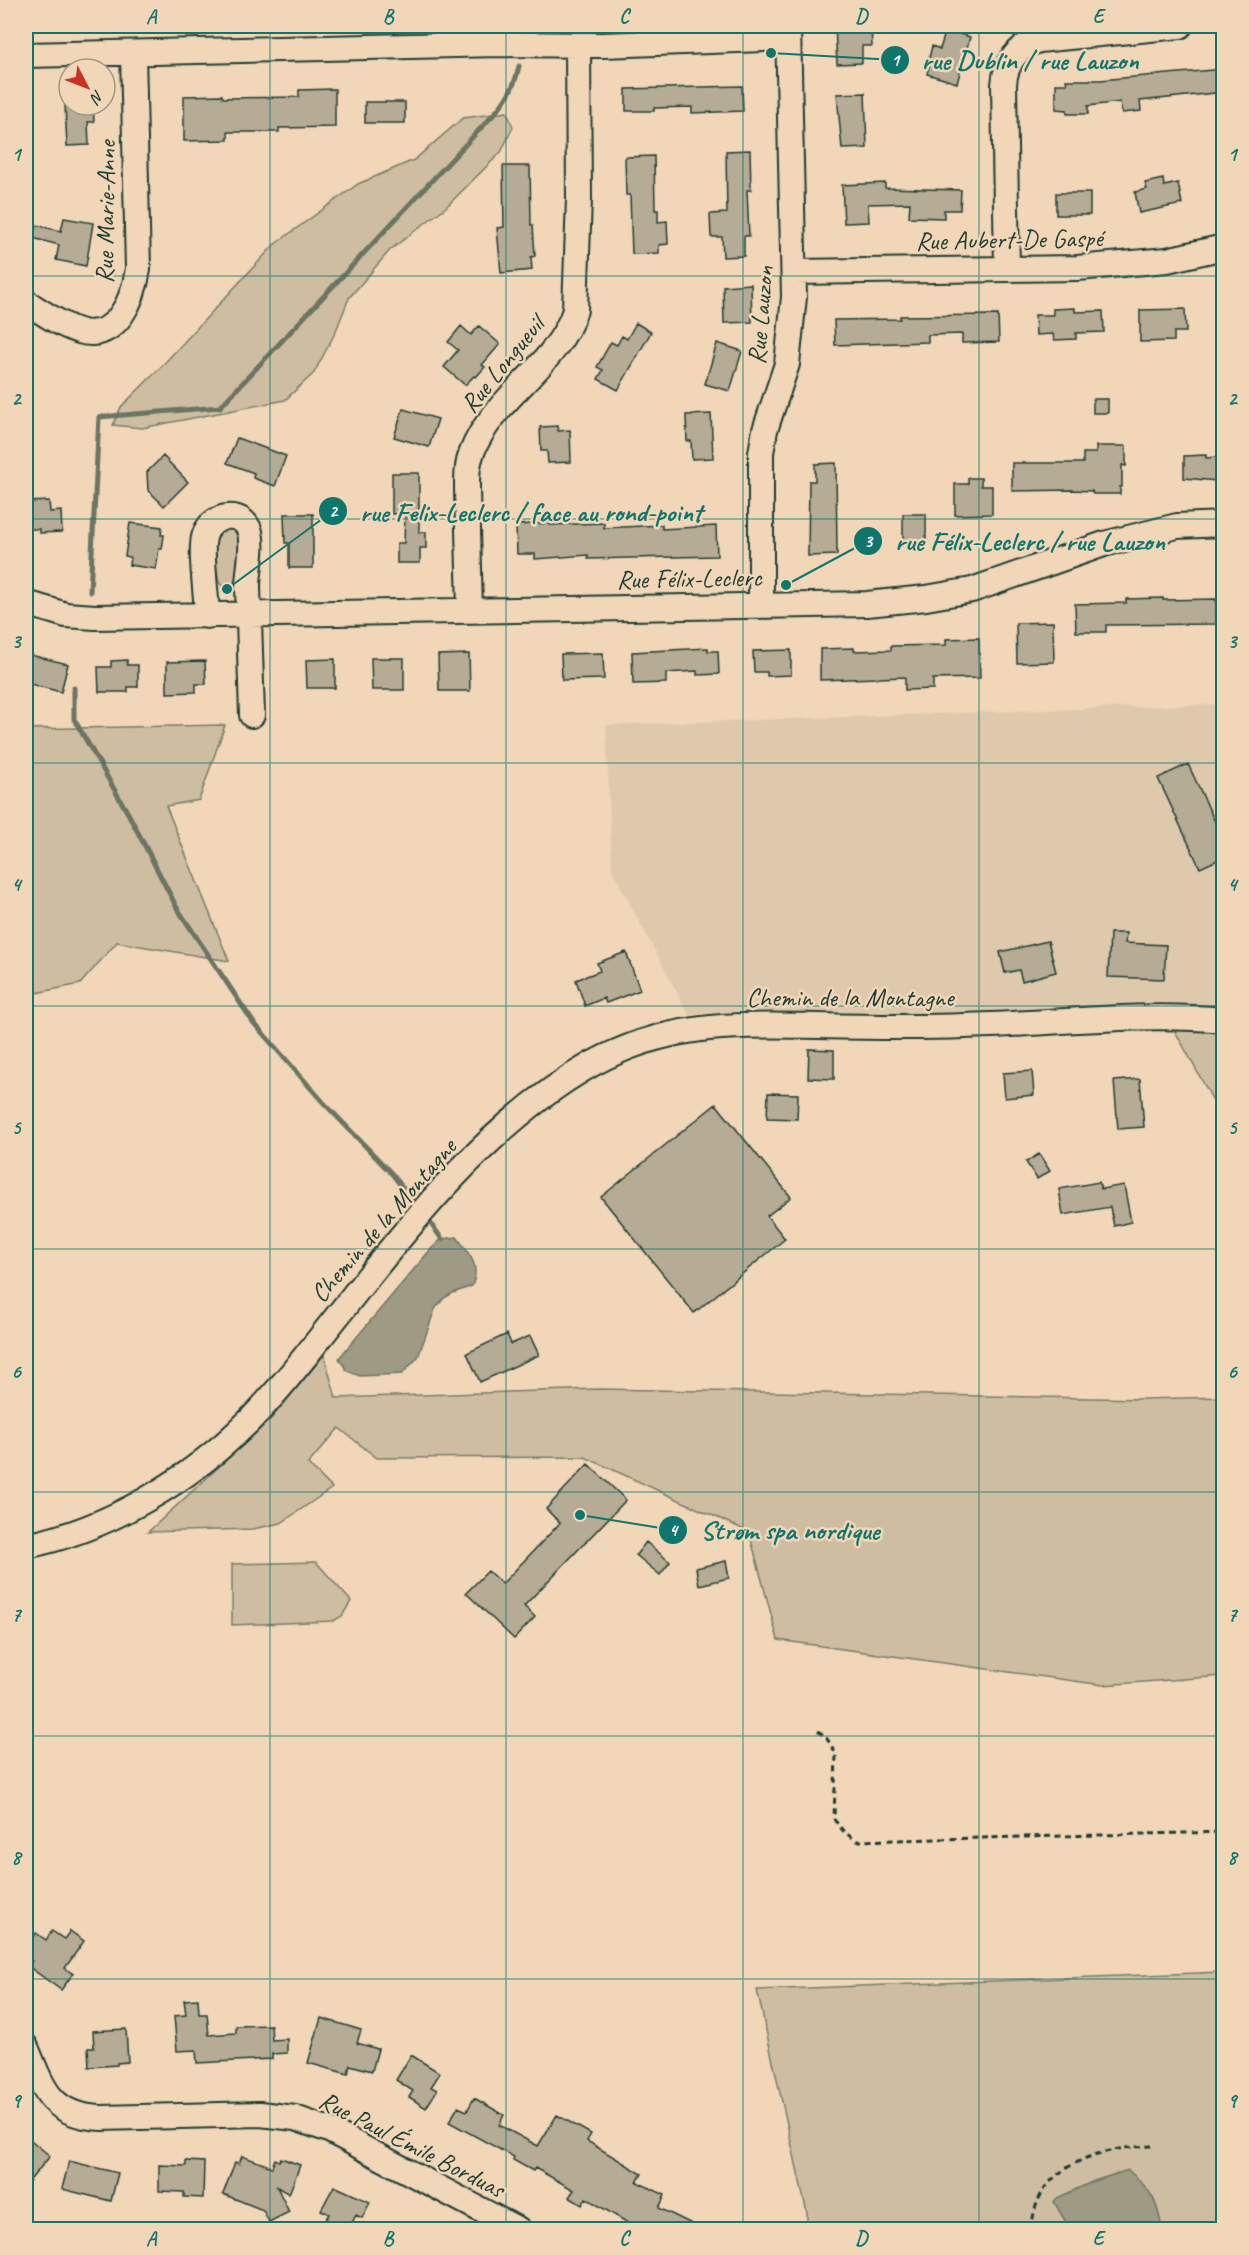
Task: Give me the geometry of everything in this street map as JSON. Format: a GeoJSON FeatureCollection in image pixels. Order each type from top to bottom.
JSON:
{"type":"FeatureCollection","features":[{"type":"Feature","properties":{"kind":"street"},"geometry":{"type":"LineString","coordinates":[[1007,269],[1004,85],[1011,59],[1020,49],[1039,40],[1180,26]]}},
{"type":"Feature","properties":{"kind":"street"},"geometry":{"type":"LineString","coordinates":[[26,55],[499,44],[578,45],[788,32]]}},
{"type":"Feature","properties":{"kind":"street","name":"Rue Lauzon"},"geometry":{"type":"LineString","coordinates":[[761,606],[761,453],[765,430],[789,355],[795,272],[788,32]]}},
{"type":"Feature","properties":{"kind":"street","name":"Rue Longueuil"},"geometry":{"type":"LineString","coordinates":[[470,610],[467,480],[471,454],[479,437],[503,406],[562,340],[575,310],[579,199],[578,45]]}},
{"type":"Feature","properties":{"kind":"street","name":"Rue Marie-Anne"},"geometry":{"type":"LineString","coordinates":[[26,302],[80,332],[89,333],[109,328],[129,304],[134,292],[138,269],[133,53]]}},
{"type":"Feature","properties":{"kind":"street","name":"Rue Aubert-De Gaspé"},"geometry":{"type":"LineString","coordinates":[[795,272],[1077,268],[1149,263],[1224,247]]}},
{"type":"Feature","properties":{"kind":"street"},"geometry":{"type":"LineString","coordinates":[[207,616],[202,543],[210,525],[222,517],[240,520],[249,528],[250,535],[248,585],[252,715]]}},
{"type":"Feature","properties":{"kind":"street","name":"Rue Félix-Leclerc"},"geometry":{"type":"LineString","coordinates":[[26,603],[51,612],[79,616],[207,616],[867,604],[955,594],[1120,540],[1178,526],[1224,524]]}},
{"type":"Feature","properties":{"kind":"street","name":"Rue Félix-Leclerc"},"geometry":{"type":"LineString","coordinates":[[1120,540],[1224,540]]}},
{"type":"Feature","properties":{"kind":"street","name":"Chemin de la Montagne"},"geometry":{"type":"LineString","coordinates":[[26,1546],[67,1536],[116,1515],[156,1494],[215,1453],[267,1401],[409,1226],[493,1140],[527,1110],[576,1074],[634,1044],[683,1030],[734,1025],[966,1026],[1180,1017],[1224,1020]]}},
{"type":"Feature","properties":{"kind":"street","name":"Rue Paul Émile Borduas"},"geometry":{"type":"LineString","coordinates":[[26,2047],[43,2088],[61,2106],[76,2114],[101,2118],[260,2114],[295,2118],[329,2130],[508,2227]]}},
{"type":"Feature","properties":{"kind":"path"},"geometry":{"type":"LineString","coordinates":[[818,1731],[826,1737],[836,1754],[834,1819],[844,1832],[857,1841],[1224,1832]]}},
{"type":"Feature","properties":{"kind":"path"},"geometry":{"type":"LineString","coordinates":[[1032,2229],[1038,2203],[1045,2189],[1060,2172],[1079,2160],[1102,2151],[1133,2146],[1152,2146]]}},
{"type":"Feature","properties":{"kind":"shaded area"},"geometry":{"type":"Polygon","coordinates":[[[507,112],[513,127],[501,152],[446,207],[390,250],[349,298],[335,333],[314,373],[285,400],[142,428],[113,425],[121,407],[275,244],[358,184],[414,160],[463,118],[507,112]]]}},
{"type":"Feature","properties":{"kind":"shaded area"},"geometry":{"type":"Polygon","coordinates":[[[218,529],[232,529],[239,536],[236,579],[228,587],[222,586],[219,582],[212,542],[218,529]]]}},
{"type":"Feature","properties":{"kind":"shaded area"},"geometry":{"type":"Polygon","coordinates":[[[1223,704],[1223,1007],[1185,1004],[923,1014],[742,1011],[689,1015],[612,870],[606,725],[1223,704]]]}},
{"type":"Feature","properties":{"kind":"shaded area"},"geometry":{"type":"Polygon","coordinates":[[[225,725],[199,800],[166,806],[229,961],[117,942],[80,984],[26,995],[26,729],[225,725]]]}},
{"type":"Feature","properties":{"kind":"shaded area"},"geometry":{"type":"Polygon","coordinates":[[[1174,1029],[1223,1032],[1223,1119],[1174,1029]]]}},
{"type":"Feature","properties":{"kind":"shaded area"},"geometry":{"type":"Polygon","coordinates":[[[457,1237],[474,1266],[472,1286],[444,1298],[435,1309],[418,1357],[402,1374],[360,1376],[347,1371],[339,1358],[431,1249],[442,1239],[457,1237]]]}},
{"type":"Feature","properties":{"kind":"shaded area"},"geometry":{"type":"Polygon","coordinates":[[[324,1355],[336,1398],[599,1389],[1143,1399],[1223,1397],[1223,1676],[1103,1685],[778,1640],[749,1532],[585,1457],[377,1458],[339,1428],[308,1464],[332,1488],[281,1523],[253,1529],[148,1532],[272,1418],[324,1355]]]}},
{"type":"Feature","properties":{"kind":"shaded area"},"geometry":{"type":"Polygon","coordinates":[[[316,1562],[351,1601],[342,1616],[333,1621],[232,1625],[232,1564],[316,1562]]]}},
{"type":"Feature","properties":{"kind":"shaded area"},"geometry":{"type":"Polygon","coordinates":[[[1223,1972],[1223,2229],[807,2229],[807,2213],[757,1990],[1223,1972]]]}},
{"type":"Feature","properties":{"kind":"shaded area"},"geometry":{"type":"Polygon","coordinates":[[[1128,2170],[1152,2196],[1162,2229],[1117,2229],[1108,2223],[1095,2221],[1090,2229],[1070,2229],[1054,2202],[1057,2198],[1094,2181],[1128,2170]]]}},
{"type":"Feature","properties":{"kind":"building"},"geometry":{"type":"Polygon","coordinates":[[[835,26],[871,26],[872,46],[862,46],[862,63],[837,64],[835,26]]]}},
{"type":"Feature","properties":{"kind":"building"},"geometry":{"type":"Polygon","coordinates":[[[946,30],[970,37],[957,83],[927,74],[932,46],[940,49],[946,30]]]}},
{"type":"Feature","properties":{"kind":"building"},"geometry":{"type":"Polygon","coordinates":[[[1224,69],[1224,92],[1140,101],[1141,111],[1122,113],[1120,102],[1088,106],[1088,114],[1067,114],[1067,110],[1056,109],[1056,84],[1067,84],[1066,80],[1100,80],[1224,69]]]}},
{"type":"Feature","properties":{"kind":"building"},"geometry":{"type":"Polygon","coordinates":[[[742,86],[743,111],[692,113],[692,107],[626,111],[626,89],[742,86]]]}},
{"type":"Feature","properties":{"kind":"building"},"geometry":{"type":"Polygon","coordinates":[[[335,89],[335,127],[279,128],[279,132],[228,132],[228,140],[184,141],[184,96],[299,97],[299,90],[335,89]]]}},
{"type":"Feature","properties":{"kind":"building"},"geometry":{"type":"Polygon","coordinates":[[[865,93],[867,148],[842,149],[837,94],[865,93]]]}},
{"type":"Feature","properties":{"kind":"building"},"geometry":{"type":"Polygon","coordinates":[[[365,102],[405,102],[405,123],[365,123],[365,102]]]}},
{"type":"Feature","properties":{"kind":"building"},"geometry":{"type":"Polygon","coordinates":[[[66,117],[94,117],[94,122],[88,122],[89,145],[67,146],[66,117]]]}},
{"type":"Feature","properties":{"kind":"building"},"geometry":{"type":"Polygon","coordinates":[[[750,150],[751,190],[747,190],[749,236],[744,236],[744,256],[723,257],[722,237],[711,237],[710,214],[727,213],[726,151],[750,150]]]}},
{"type":"Feature","properties":{"kind":"building"},"geometry":{"type":"Polygon","coordinates":[[[654,156],[655,210],[658,210],[658,222],[667,221],[668,244],[659,245],[659,253],[632,254],[630,195],[626,195],[625,157],[654,156]]]}},
{"type":"Feature","properties":{"kind":"building"},"geometry":{"type":"Polygon","coordinates":[[[503,166],[530,166],[531,225],[533,225],[535,256],[531,257],[532,270],[501,273],[497,228],[504,227],[503,166]]]}},
{"type":"Feature","properties":{"kind":"building"},"geometry":{"type":"Polygon","coordinates":[[[1163,179],[1164,186],[1178,183],[1182,204],[1139,213],[1135,192],[1147,189],[1145,183],[1163,179]]]}},
{"type":"Feature","properties":{"kind":"building"},"geometry":{"type":"Polygon","coordinates":[[[885,183],[885,188],[961,190],[960,210],[944,210],[944,218],[909,217],[910,203],[868,204],[869,222],[844,223],[842,185],[885,183]]]}},
{"type":"Feature","properties":{"kind":"building"},"geometry":{"type":"Polygon","coordinates":[[[1056,193],[1090,193],[1090,215],[1056,215],[1056,193]]]}},
{"type":"Feature","properties":{"kind":"building"},"geometry":{"type":"Polygon","coordinates":[[[64,218],[93,223],[86,266],[56,260],[59,245],[33,238],[36,225],[61,231],[64,218]]]}},
{"type":"Feature","properties":{"kind":"building"},"geometry":{"type":"Polygon","coordinates":[[[751,284],[752,322],[724,323],[723,286],[751,284]]]}},
{"type":"Feature","properties":{"kind":"building"},"geometry":{"type":"Polygon","coordinates":[[[1075,308],[1075,312],[1103,311],[1104,332],[1076,333],[1076,339],[1054,340],[1053,334],[1036,335],[1035,315],[1053,315],[1053,309],[1075,308]]]}},
{"type":"Feature","properties":{"kind":"building"},"geometry":{"type":"Polygon","coordinates":[[[1185,309],[1186,332],[1174,332],[1174,341],[1140,342],[1140,310],[1185,309]]]}},
{"type":"Feature","properties":{"kind":"building"},"geometry":{"type":"Polygon","coordinates":[[[998,315],[999,342],[962,343],[962,334],[928,335],[928,342],[835,345],[834,320],[900,319],[900,316],[998,315]]]}},
{"type":"Feature","properties":{"kind":"building"},"geometry":{"type":"Polygon","coordinates":[[[636,323],[651,332],[618,390],[598,379],[603,370],[597,367],[611,342],[617,345],[622,336],[627,339],[636,323]]]}},
{"type":"Feature","properties":{"kind":"building"},"geometry":{"type":"Polygon","coordinates":[[[461,326],[471,335],[479,326],[500,344],[482,365],[485,367],[465,385],[444,367],[458,350],[448,342],[461,326]]]}},
{"type":"Feature","properties":{"kind":"building"},"geometry":{"type":"Polygon","coordinates":[[[717,343],[742,351],[730,391],[705,384],[717,343]]]}},
{"type":"Feature","properties":{"kind":"building"},"geometry":{"type":"Polygon","coordinates":[[[1093,399],[1108,399],[1108,413],[1093,413],[1093,399]]]}},
{"type":"Feature","properties":{"kind":"building"},"geometry":{"type":"Polygon","coordinates":[[[403,409],[438,419],[429,447],[394,437],[403,409]]]}},
{"type":"Feature","properties":{"kind":"building"},"geometry":{"type":"Polygon","coordinates":[[[711,414],[713,458],[692,459],[691,441],[687,441],[686,415],[711,414]]]}},
{"type":"Feature","properties":{"kind":"building"},"geometry":{"type":"Polygon","coordinates":[[[558,426],[558,431],[570,430],[571,462],[548,463],[547,451],[541,451],[540,427],[558,426]]]}},
{"type":"Feature","properties":{"kind":"building"},"geometry":{"type":"Polygon","coordinates":[[[237,438],[286,456],[275,486],[253,478],[254,473],[227,463],[237,438]]]}},
{"type":"Feature","properties":{"kind":"building"},"geometry":{"type":"Polygon","coordinates":[[[1096,446],[1126,446],[1126,466],[1122,465],[1120,494],[1093,494],[1092,491],[1072,490],[1012,491],[1012,463],[1083,463],[1083,453],[1096,453],[1096,446]]]}},
{"type":"Feature","properties":{"kind":"building"},"geometry":{"type":"Polygon","coordinates":[[[1206,455],[1206,458],[1217,457],[1217,481],[1184,478],[1184,456],[1206,455]]]}},
{"type":"Feature","properties":{"kind":"building"},"geometry":{"type":"Polygon","coordinates":[[[163,456],[188,482],[164,506],[148,490],[147,472],[163,456]]]}},
{"type":"Feature","properties":{"kind":"building"},"geometry":{"type":"Polygon","coordinates":[[[836,463],[837,555],[808,556],[809,481],[815,481],[815,464],[836,463]]]}},
{"type":"Feature","properties":{"kind":"building"},"geometry":{"type":"Polygon","coordinates":[[[392,473],[419,473],[419,532],[426,532],[426,548],[420,548],[420,563],[397,563],[397,543],[404,543],[405,514],[392,514],[392,473]]]}},
{"type":"Feature","properties":{"kind":"building"},"geometry":{"type":"Polygon","coordinates":[[[968,478],[981,478],[981,486],[992,486],[992,514],[955,515],[955,484],[968,484],[968,478]]]}},
{"type":"Feature","properties":{"kind":"building"},"geometry":{"type":"Polygon","coordinates":[[[49,501],[50,512],[61,511],[62,532],[39,533],[39,529],[26,529],[26,502],[49,501]]]}},
{"type":"Feature","properties":{"kind":"building"},"geometry":{"type":"Polygon","coordinates":[[[284,514],[313,514],[313,568],[289,568],[289,543],[285,543],[284,514]]]}},
{"type":"Feature","properties":{"kind":"building"},"geometry":{"type":"Polygon","coordinates":[[[903,514],[926,514],[926,545],[903,545],[903,514]]]}},
{"type":"Feature","properties":{"kind":"building"},"geometry":{"type":"Polygon","coordinates":[[[130,523],[162,527],[161,535],[164,535],[162,549],[159,549],[156,569],[129,565],[130,557],[125,556],[130,523]]]}},
{"type":"Feature","properties":{"kind":"building"},"geometry":{"type":"Polygon","coordinates":[[[550,523],[550,525],[604,523],[604,528],[662,525],[662,529],[716,526],[717,556],[588,559],[588,555],[535,559],[535,554],[517,554],[516,525],[550,523]]]}},
{"type":"Feature","properties":{"kind":"building"},"geometry":{"type":"Polygon","coordinates":[[[1163,598],[1163,600],[1216,599],[1216,624],[1106,625],[1106,632],[1076,632],[1075,604],[1126,603],[1126,599],[1163,598]]]}},
{"type":"Feature","properties":{"kind":"building"},"geometry":{"type":"Polygon","coordinates":[[[1053,622],[1054,662],[1017,663],[1016,623],[1053,622]]]}},
{"type":"Feature","properties":{"kind":"building"},"geometry":{"type":"Polygon","coordinates":[[[979,638],[980,678],[933,679],[933,689],[905,690],[905,677],[820,680],[820,649],[891,650],[891,646],[946,645],[946,639],[979,638]]]}},
{"type":"Feature","properties":{"kind":"building"},"geometry":{"type":"Polygon","coordinates":[[[708,648],[708,651],[718,651],[719,674],[697,675],[697,671],[666,673],[666,683],[633,684],[632,652],[708,648]]]}},
{"type":"Feature","properties":{"kind":"building"},"geometry":{"type":"Polygon","coordinates":[[[791,650],[791,675],[767,676],[767,672],[754,672],[753,651],[791,650]]]}},
{"type":"Feature","properties":{"kind":"building"},"geometry":{"type":"Polygon","coordinates":[[[603,653],[604,679],[562,680],[561,654],[603,653]]]}},
{"type":"Feature","properties":{"kind":"building"},"geometry":{"type":"Polygon","coordinates":[[[26,654],[68,664],[61,692],[26,683],[26,654]]]}},
{"type":"Feature","properties":{"kind":"building"},"geometry":{"type":"Polygon","coordinates":[[[469,654],[470,691],[439,691],[438,655],[469,654]]]}},
{"type":"Feature","properties":{"kind":"building"},"geometry":{"type":"Polygon","coordinates":[[[371,658],[404,658],[404,690],[372,690],[371,658]]]}},
{"type":"Feature","properties":{"kind":"building"},"geometry":{"type":"Polygon","coordinates":[[[335,659],[335,688],[307,688],[306,660],[335,659]]]}},
{"type":"Feature","properties":{"kind":"building"},"geometry":{"type":"Polygon","coordinates":[[[127,660],[127,665],[138,665],[138,687],[128,687],[128,692],[99,692],[98,667],[111,667],[111,661],[127,660]]]}},
{"type":"Feature","properties":{"kind":"building"},"geometry":{"type":"Polygon","coordinates":[[[205,661],[206,684],[196,684],[196,692],[167,693],[167,662],[205,661]]]}},
{"type":"Feature","properties":{"kind":"building"},"geometry":{"type":"Polygon","coordinates":[[[1188,764],[1224,841],[1224,857],[1200,868],[1158,778],[1188,764]]]}},
{"type":"Feature","properties":{"kind":"building"},"geometry":{"type":"Polygon","coordinates":[[[1110,933],[1126,933],[1125,943],[1166,945],[1164,979],[1108,977],[1110,933]]]}},
{"type":"Feature","properties":{"kind":"building"},"geometry":{"type":"Polygon","coordinates":[[[1048,941],[1056,972],[1022,981],[1019,970],[1005,973],[1000,952],[1048,941]]]}},
{"type":"Feature","properties":{"kind":"building"},"geometry":{"type":"Polygon","coordinates":[[[626,952],[640,990],[606,1003],[604,998],[585,1006],[576,980],[600,971],[597,963],[626,952]]]}},
{"type":"Feature","properties":{"kind":"building"},"geometry":{"type":"Polygon","coordinates":[[[809,1049],[834,1050],[834,1079],[808,1078],[809,1049]]]}},
{"type":"Feature","properties":{"kind":"building"},"geometry":{"type":"Polygon","coordinates":[[[1032,1071],[1034,1095],[1005,1098],[1003,1073],[1032,1071]]]}},
{"type":"Feature","properties":{"kind":"building"},"geometry":{"type":"Polygon","coordinates":[[[1140,1079],[1144,1127],[1118,1129],[1114,1081],[1140,1079]]]}},
{"type":"Feature","properties":{"kind":"building"},"geometry":{"type":"Polygon","coordinates":[[[768,1093],[798,1094],[797,1119],[767,1118],[768,1093]]]}},
{"type":"Feature","properties":{"kind":"building"},"geometry":{"type":"Polygon","coordinates":[[[716,1104],[791,1197],[767,1216],[785,1239],[694,1313],[601,1197],[716,1104]]]}},
{"type":"Feature","properties":{"kind":"building"},"geometry":{"type":"Polygon","coordinates":[[[1039,1154],[1050,1171],[1037,1179],[1026,1162],[1039,1154]]]}},
{"type":"Feature","properties":{"kind":"building"},"geometry":{"type":"Polygon","coordinates":[[[1099,1182],[1101,1189],[1124,1185],[1131,1222],[1114,1226],[1110,1207],[1063,1215],[1059,1189],[1099,1182]]]}},
{"type":"Feature","properties":{"kind":"building"},"geometry":{"type":"Polygon","coordinates":[[[507,1334],[511,1344],[530,1336],[539,1355],[480,1382],[467,1353],[507,1334]]]}},
{"type":"Feature","properties":{"kind":"building"},"geometry":{"type":"Polygon","coordinates":[[[588,1464],[626,1500],[524,1606],[535,1617],[514,1639],[466,1593],[488,1571],[502,1584],[560,1523],[546,1509],[588,1464]]]}},
{"type":"Feature","properties":{"kind":"building"},"geometry":{"type":"Polygon","coordinates":[[[646,1542],[670,1562],[660,1575],[636,1555],[646,1542]]]}},
{"type":"Feature","properties":{"kind":"building"},"geometry":{"type":"Polygon","coordinates":[[[726,1561],[729,1578],[699,1585],[696,1568],[726,1561]]]}},
{"type":"Feature","properties":{"kind":"building"},"geometry":{"type":"Polygon","coordinates":[[[52,1931],[64,1939],[70,1931],[84,1941],[65,1968],[73,1974],[61,1990],[28,1966],[32,1961],[26,1956],[26,1947],[36,1933],[46,1940],[52,1931]]]}},
{"type":"Feature","properties":{"kind":"building"},"geometry":{"type":"Polygon","coordinates":[[[198,1999],[199,2014],[207,2014],[209,2035],[236,2033],[236,2026],[271,2025],[272,2040],[287,2039],[287,2053],[272,2054],[272,2059],[197,2063],[196,2050],[177,2051],[174,2016],[186,2015],[184,2000],[198,1999]]]}},
{"type":"Feature","properties":{"kind":"building"},"geometry":{"type":"Polygon","coordinates":[[[321,2018],[361,2030],[357,2043],[378,2049],[372,2071],[350,2065],[348,2074],[308,2063],[321,2018]]]}},
{"type":"Feature","properties":{"kind":"building"},"geometry":{"type":"Polygon","coordinates":[[[126,2029],[128,2062],[89,2067],[88,2048],[94,2048],[93,2031],[126,2029]]]}},
{"type":"Feature","properties":{"kind":"building"},"geometry":{"type":"Polygon","coordinates":[[[411,2055],[440,2073],[431,2087],[437,2090],[426,2108],[409,2097],[413,2091],[396,2080],[411,2055]]]}},
{"type":"Feature","properties":{"kind":"building"},"geometry":{"type":"Polygon","coordinates":[[[474,2098],[504,2115],[499,2125],[538,2146],[557,2115],[591,2134],[587,2141],[642,2174],[637,2182],[665,2195],[659,2208],[702,2229],[638,2229],[586,2198],[582,2205],[569,2197],[574,2190],[535,2168],[533,2171],[513,2160],[514,2157],[449,2122],[458,2107],[467,2111],[474,2098]]]}},
{"type":"Feature","properties":{"kind":"building"},"geometry":{"type":"Polygon","coordinates":[[[26,2136],[50,2156],[26,2185],[26,2136]]]}},
{"type":"Feature","properties":{"kind":"building"},"geometry":{"type":"Polygon","coordinates":[[[242,2156],[272,2167],[275,2159],[279,2161],[281,2158],[300,2165],[289,2194],[277,2187],[289,2212],[269,2222],[263,2210],[223,2194],[235,2162],[239,2164],[242,2156]]]}},
{"type":"Feature","properties":{"kind":"building"},"geometry":{"type":"Polygon","coordinates":[[[69,2161],[118,2173],[111,2201],[62,2189],[69,2161]]]}},
{"type":"Feature","properties":{"kind":"building"},"geometry":{"type":"Polygon","coordinates":[[[186,2161],[204,2162],[203,2198],[184,2197],[184,2192],[159,2191],[159,2165],[186,2166],[186,2161]]]}},
{"type":"Feature","properties":{"kind":"building"},"geometry":{"type":"Polygon","coordinates":[[[334,2186],[370,2202],[362,2218],[356,2215],[349,2229],[339,2229],[324,2222],[329,2214],[321,2210],[334,2186]]]}},
{"type":"Feature","properties":{"kind":"waterway"},"geometry":{"type":"LineString","coordinates":[[522,38],[525,26]]}},
{"type":"Feature","properties":{"kind":"waterway"},"geometry":{"type":"LineString","coordinates":[[90,592],[99,417],[220,407],[494,114],[510,92],[519,66]]}},
{"type":"Feature","properties":{"kind":"waterway"},"geometry":{"type":"LineString","coordinates":[[74,688],[74,719],[129,815],[177,908],[253,1022],[323,1102],[393,1175],[417,1207]]}},
{"type":"Feature","properties":{"kind":"waterway"},"geometry":{"type":"LineString","coordinates":[[425,1216],[442,1239]]}},
{"type":"Feature","properties":{"kind":"place","name":"rue Dublin / rue Lauzon"},"geometry":{"type":"Point","coordinates":[771,53]}},
{"type":"Feature","properties":{"kind":"place","name":"rue Félix-Leclerc / rue Lauzon"},"geometry":{"type":"Point","coordinates":[786,585]}},
{"type":"Feature","properties":{"kind":"place","name":"rue Felix-Leclerc / face au rond-point"},"geometry":{"type":"Point","coordinates":[227,589]}},
{"type":"Feature","properties":{"kind":"place","name":"Strøm spa nordique"},"geometry":{"type":"Point","coordinates":[580,1515]}}]}
